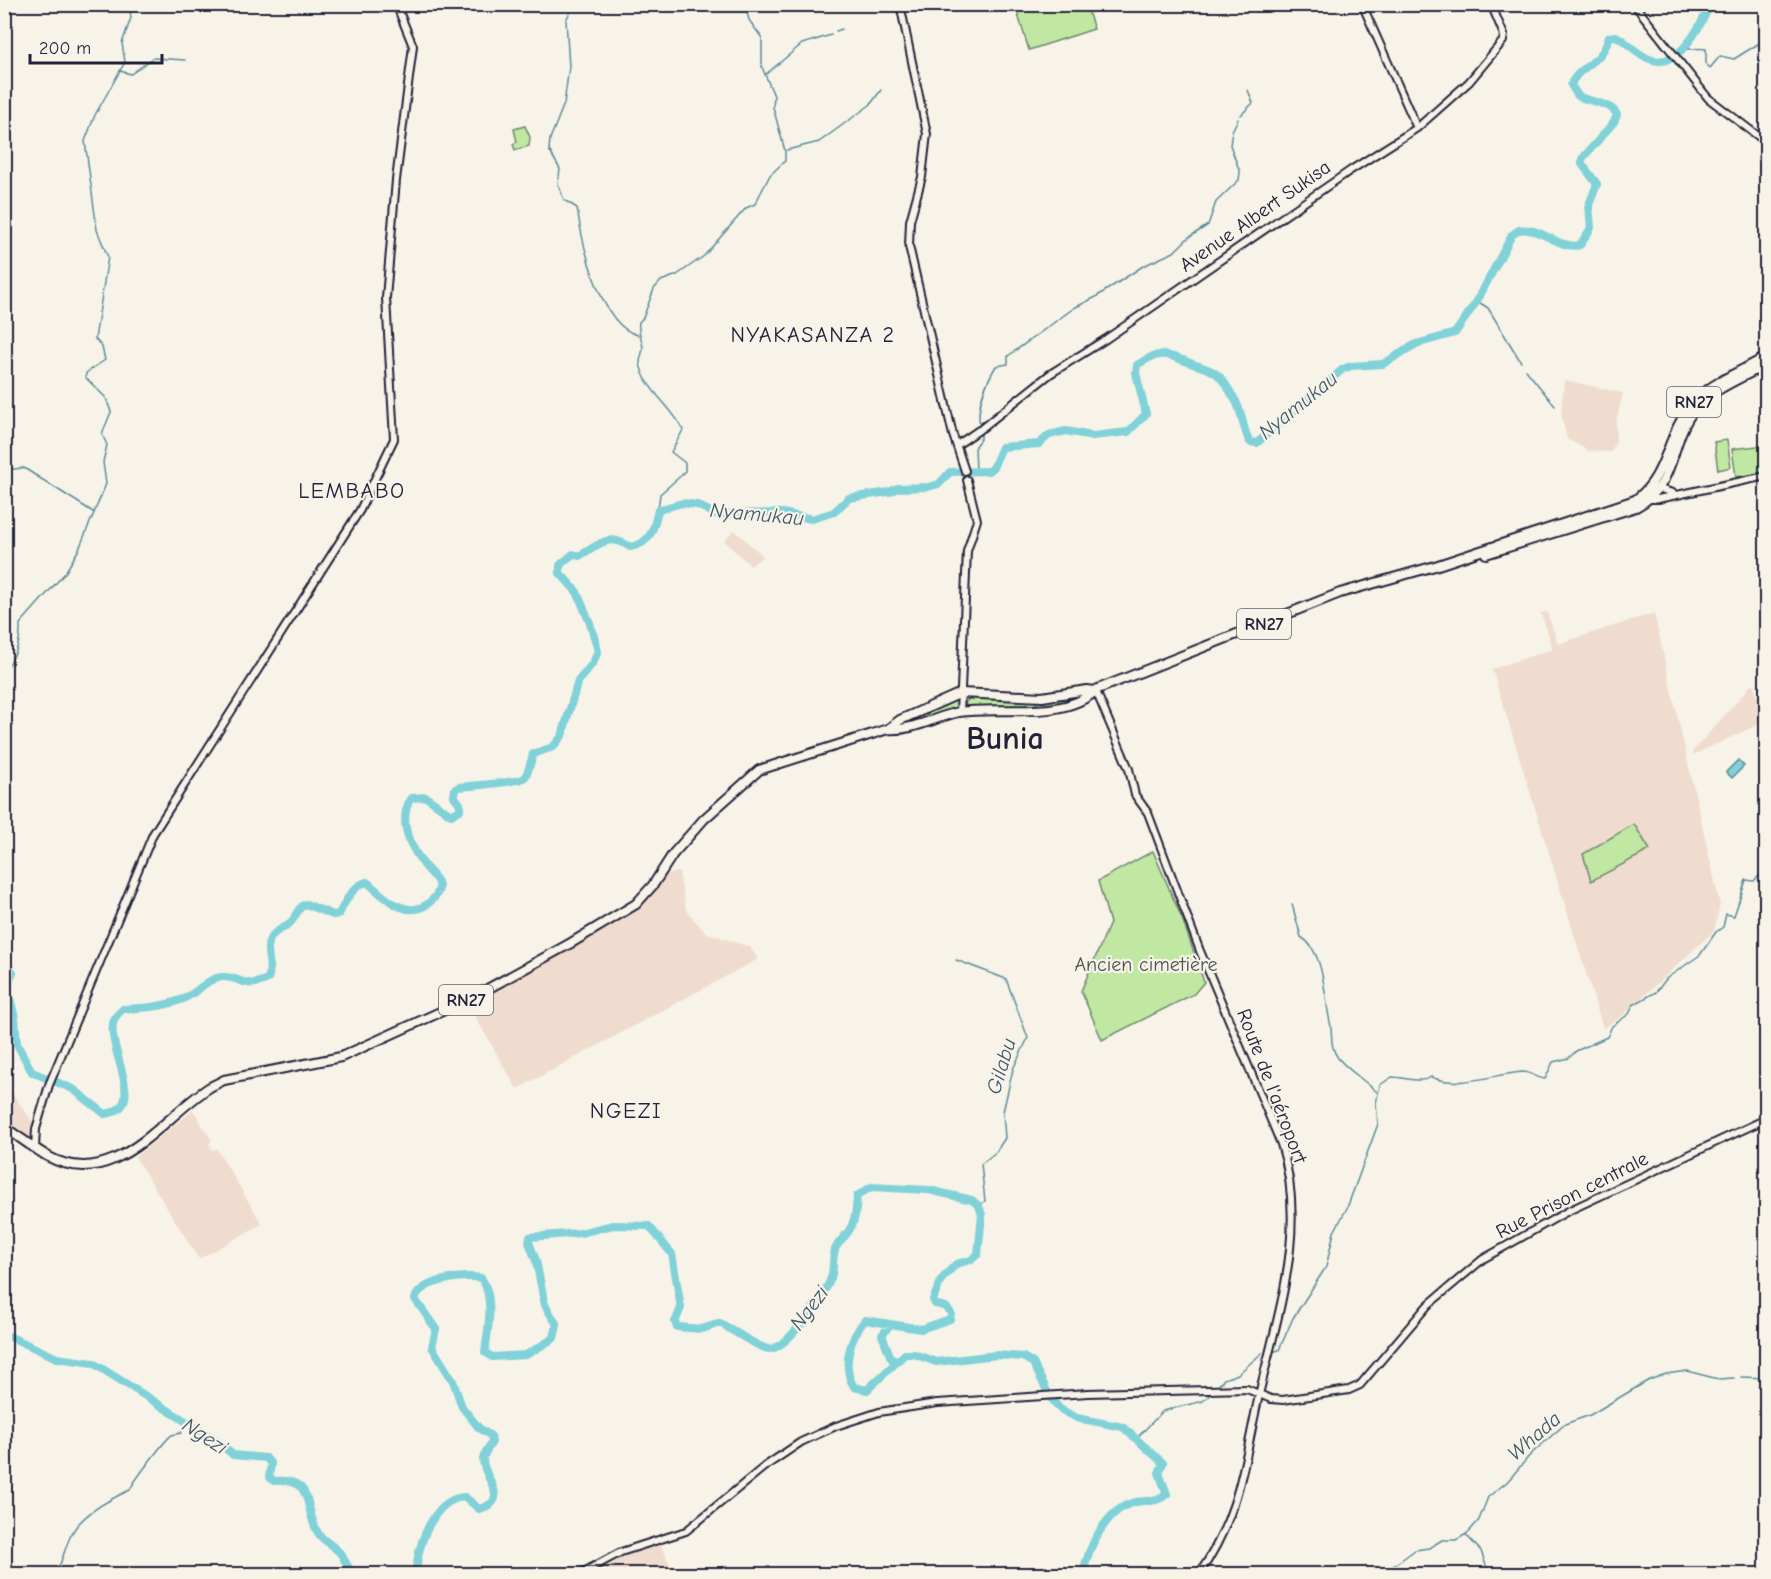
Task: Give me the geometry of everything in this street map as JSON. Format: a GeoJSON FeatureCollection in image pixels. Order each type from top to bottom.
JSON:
{"type":"FeatureCollection","features":[{"type":"Feature","properties":{"kind":"main road","name":"RN27"},"geometry":{"type":"LineString","coordinates":[[1654,488],[1688,408],[1701,394],[1767,357]]}},
{"type":"Feature","properties":{"kind":"main road","name":"RN27"},"geometry":{"type":"LineString","coordinates":[[888,729],[901,730],[960,712],[1066,706],[1340,593],[1435,566],[1455,563],[1636,507],[1667,475],[1685,426],[1694,411],[1706,399],[1767,364]]}},
{"type":"Feature","properties":{"kind":"main road","name":"RN27"},"geometry":{"type":"LineString","coordinates":[[4,1127],[48,1157],[72,1164],[103,1164],[128,1152],[198,1094],[224,1080],[341,1057],[471,998],[636,904],[653,885],[673,854],[704,819],[759,770],[888,729],[900,720],[961,693],[1042,697],[1087,690],[1096,692]]}},
{"type":"Feature","properties":{"kind":"main road"},"geometry":{"type":"LineString","coordinates":[[1042,697],[1042,709]]}},
{"type":"Feature","properties":{"kind":"street"},"geometry":{"type":"LineString","coordinates":[[35,1148],[36,1129],[51,1082],[153,834],[360,510],[394,439],[386,298],[396,180],[413,46],[396,4]]}},
{"type":"Feature","properties":{"kind":"street"},"geometry":{"type":"LineString","coordinates":[[900,4],[927,134],[922,177],[910,221],[909,246],[964,469]]}},
{"type":"Feature","properties":{"kind":"street"},"geometry":{"type":"LineString","coordinates":[[1362,4],[1417,128]]}},
{"type":"Feature","properties":{"kind":"street","name":"Avenue Albert Sukisa"},"geometry":{"type":"LineString","coordinates":[[957,445],[981,429],[1050,374],[1106,339],[1350,170],[1417,128],[1469,82],[1503,41],[1504,35],[1491,4]]}},
{"type":"Feature","properties":{"kind":"street"},"geometry":{"type":"LineString","coordinates":[[1635,4],[1708,98],[1767,142]]}},
{"type":"Feature","properties":{"kind":"street"},"geometry":{"type":"LineString","coordinates":[[1645,497],[1767,476]]}},
{"type":"Feature","properties":{"kind":"street"},"geometry":{"type":"LineString","coordinates":[[960,712],[967,551],[977,520],[967,480]]}},
{"type":"Feature","properties":{"kind":"street"},"geometry":{"type":"LineString","coordinates":[[1654,488],[1677,493]]}},
{"type":"Feature","properties":{"kind":"street","name":"Route de l'aéroport"},"geometry":{"type":"LineString","coordinates":[[1096,692],[1129,770],[1135,795],[1148,813],[1200,951],[1286,1161],[1292,1207],[1291,1253],[1240,1490],[1223,1536],[1199,1575]]}},
{"type":"Feature","properties":{"kind":"street","name":"Rue Prison centrale"},"geometry":{"type":"LineString","coordinates":[[580,1575],[621,1552],[686,1531],[774,1460],[801,1442],[836,1426],[879,1412],[913,1405],[1059,1396],[1247,1389],[1283,1400],[1348,1390],[1360,1385],[1428,1305],[1483,1259],[1568,1211],[1767,1119]]}},
{"type":"Feature","properties":{"kind":"shaded area"},"geometry":{"type":"Polygon","coordinates":[[[1564,380],[1623,393],[1616,422],[1616,441],[1611,452],[1589,451],[1567,439],[1561,414],[1564,380]]]}},
{"type":"Feature","properties":{"kind":"shaded area"},"geometry":{"type":"Polygon","coordinates":[[[734,530],[763,556],[751,566],[724,541],[734,530]]]}},
{"type":"Feature","properties":{"kind":"shaded area"},"geometry":{"type":"Polygon","coordinates":[[[1547,612],[1558,644],[1654,613],[1720,904],[1714,931],[1621,1017],[1603,1028],[1492,669],[1553,649],[1541,613],[1547,612]]]}},
{"type":"Feature","properties":{"kind":"shaded area"},"geometry":{"type":"Polygon","coordinates":[[[1753,683],[1766,721],[1693,755],[1692,752],[1753,683]]]}},
{"type":"Feature","properties":{"kind":"shaded area"},"geometry":{"type":"Polygon","coordinates":[[[679,872],[686,910],[705,932],[750,947],[758,959],[517,1089],[469,1006],[635,910],[663,875],[679,872]]]}},
{"type":"Feature","properties":{"kind":"shaded area"},"geometry":{"type":"Polygon","coordinates":[[[4,1081],[40,1133],[32,1148],[5,1128],[4,1081]]]}},
{"type":"Feature","properties":{"kind":"shaded area"},"geometry":{"type":"Polygon","coordinates":[[[193,1110],[212,1141],[209,1144],[212,1150],[217,1149],[262,1224],[199,1259],[135,1157],[193,1110]]]}},
{"type":"Feature","properties":{"kind":"shaded area"},"geometry":{"type":"Polygon","coordinates":[[[661,1545],[674,1574],[588,1574],[637,1551],[661,1545]]]}},
{"type":"Feature","properties":{"kind":"green space"},"geometry":{"type":"Polygon","coordinates":[[[1015,5],[1086,5],[1094,29],[1029,50],[1015,5]]]}},
{"type":"Feature","properties":{"kind":"green space"},"geometry":{"type":"Polygon","coordinates":[[[525,126],[530,137],[529,146],[515,150],[513,144],[517,142],[514,129],[525,126]]]}},
{"type":"Feature","properties":{"kind":"green space"},"geometry":{"type":"Polygon","coordinates":[[[1727,440],[1731,467],[1718,470],[1714,442],[1727,440]]]}},
{"type":"Feature","properties":{"kind":"green space"},"geometry":{"type":"Polygon","coordinates":[[[1766,445],[1766,473],[1736,477],[1732,449],[1766,445]]]}},
{"type":"Feature","properties":{"kind":"green space"},"geometry":{"type":"Polygon","coordinates":[[[1086,693],[1066,704],[1046,706],[1044,702],[1086,693]]]}},
{"type":"Feature","properties":{"kind":"green space"},"geometry":{"type":"Polygon","coordinates":[[[971,697],[1035,700],[1037,703],[1034,707],[968,709],[965,703],[971,697]]]}},
{"type":"Feature","properties":{"kind":"green space"},"geometry":{"type":"Polygon","coordinates":[[[955,699],[959,701],[956,711],[900,726],[955,699]]]}},
{"type":"Feature","properties":{"kind":"green space"},"geometry":{"type":"Polygon","coordinates":[[[1634,824],[1650,850],[1591,881],[1583,854],[1634,824]]]}},
{"type":"Feature","properties":{"kind":"green space","name":"Ancien cimetière"},"geometry":{"type":"Polygon","coordinates":[[[1153,851],[1183,921],[1204,982],[1194,994],[1102,1040],[1081,991],[1110,923],[1098,881],[1153,851]]]}},
{"type":"Feature","properties":{"kind":"water"},"geometry":{"type":"Polygon","coordinates":[[[1738,760],[1744,766],[1732,778],[1726,772],[1738,760]]]}},
{"type":"Feature","properties":{"kind":"waterway"},"geometry":{"type":"LineString","coordinates":[[4,672],[16,650],[20,624],[65,573],[79,549],[106,484],[103,462],[107,445],[102,434],[111,412],[106,398],[86,378],[86,373],[105,360],[102,347],[95,339],[108,257],[97,230],[85,141],[95,115],[125,62],[122,43],[131,18],[129,4]]}},
{"type":"Feature","properties":{"kind":"waterway"},"geometry":{"type":"LineString","coordinates":[[570,4],[570,12],[566,20],[569,67],[564,104],[550,139],[549,150],[560,169],[558,184],[564,200],[577,208],[588,260],[603,300],[624,328],[638,335]]}},
{"type":"Feature","properties":{"kind":"waterway"},"geometry":{"type":"LineString","coordinates":[[658,510],[660,494],[685,472],[685,463],[671,452],[683,430],[673,413],[653,390],[643,372],[640,363],[643,349],[639,322],[643,318],[654,289],[661,281],[677,275],[704,256],[746,208],[755,204],[770,175],[785,161],[785,151],[773,107],[774,96],[762,67],[762,38],[749,20],[745,4]]}},
{"type":"Feature","properties":{"kind":"waterway","name":"Nyamukau"},"geometry":{"type":"LineString","coordinates":[[4,962],[13,972],[7,986],[15,1018],[17,1044],[32,1072],[73,1089],[105,1114],[118,1109],[124,1101],[125,1089],[113,1032],[115,1019],[123,1009],[153,1007],[176,1002],[218,978],[230,978],[248,983],[268,979],[270,974],[268,948],[271,937],[291,922],[301,907],[306,904],[333,915],[339,914],[350,895],[367,882],[388,900],[404,908],[421,907],[435,897],[439,884],[410,841],[405,824],[407,806],[411,798],[426,797],[451,815],[460,810],[460,804],[454,796],[455,789],[522,779],[529,769],[533,754],[553,747],[562,736],[578,681],[593,663],[598,651],[590,623],[577,592],[560,573],[560,565],[573,554],[579,556],[598,544],[610,540],[630,547],[637,545],[647,539],[655,523],[658,510],[682,503],[697,505],[715,514],[782,513],[812,519],[834,512],[849,498],[889,492],[898,488],[928,487],[939,484],[950,472],[989,471],[993,468],[1002,447],[1039,444],[1049,435],[1066,431],[1093,436],[1128,432],[1146,414],[1136,373],[1137,365],[1159,355],[1177,358],[1218,375],[1237,403],[1250,442],[1257,443],[1343,369],[1351,366],[1383,364],[1416,344],[1455,333],[1477,301],[1512,235],[1519,230],[1535,231],[1572,246],[1580,245],[1591,228],[1589,205],[1597,184],[1582,164],[1582,159],[1614,122],[1617,115],[1610,107],[1578,96],[1571,85],[1574,79],[1601,54],[1609,37],[1616,36],[1647,58],[1658,61],[1668,59],[1678,53],[1694,35],[1710,4]]}},
{"type":"Feature","properties":{"kind":"waterway"},"geometry":{"type":"LineString","coordinates":[[836,31],[842,29]]}},
{"type":"Feature","properties":{"kind":"waterway"},"geometry":{"type":"LineString","coordinates":[[765,75],[802,44],[831,35]]}},
{"type":"Feature","properties":{"kind":"waterway"},"geometry":{"type":"LineString","coordinates":[[1683,48],[1706,49],[1706,64],[1710,68],[1720,56],[1734,59],[1766,39]]}},
{"type":"Feature","properties":{"kind":"waterway"},"geometry":{"type":"LineString","coordinates":[[120,71],[131,74],[153,58],[185,60]]}},
{"type":"Feature","properties":{"kind":"waterway"},"geometry":{"type":"LineString","coordinates":[[787,150],[819,142],[870,105],[881,90]]}},
{"type":"Feature","properties":{"kind":"waterway"},"geometry":{"type":"LineString","coordinates":[[1241,115],[1253,103],[1248,90]]}},
{"type":"Feature","properties":{"kind":"waterway"},"geometry":{"type":"LineString","coordinates":[[980,426],[979,411],[983,395],[996,366],[1008,364],[1008,356],[1074,308],[1096,297],[1143,266],[1174,252],[1188,238],[1208,225],[1216,202],[1239,180],[1240,172],[1230,145],[1232,131],[1238,119]]}},
{"type":"Feature","properties":{"kind":"waterway"},"geometry":{"type":"LineString","coordinates":[[1477,301],[1488,308],[1521,362]]}},
{"type":"Feature","properties":{"kind":"waterway"},"geometry":{"type":"LineString","coordinates":[[1526,370],[1555,406]]}},
{"type":"Feature","properties":{"kind":"waterway"},"geometry":{"type":"LineString","coordinates":[[976,472],[975,446],[981,438],[981,431]]}},
{"type":"Feature","properties":{"kind":"waterway"},"geometry":{"type":"LineString","coordinates":[[4,470],[24,468],[93,512]]}},
{"type":"Feature","properties":{"kind":"waterway"},"geometry":{"type":"LineString","coordinates":[[1272,1352],[1279,1350],[1293,1318],[1326,1267],[1334,1232],[1347,1208],[1378,1124],[1376,1103],[1380,1085],[1392,1077],[1417,1080],[1431,1077],[1453,1082],[1523,1072],[1545,1079],[1553,1062],[1569,1058],[1576,1051],[1607,1037],[1612,1026],[1629,1014],[1633,1005],[1656,992],[1667,978],[1700,955],[1716,932],[1723,927],[1726,914],[1734,916],[1746,880],[1754,881],[1766,869]]}},
{"type":"Feature","properties":{"kind":"waterway"},"geometry":{"type":"LineString","coordinates":[[1292,904],[1301,937],[1309,944],[1319,963],[1335,1053],[1347,1067],[1377,1092]]}},
{"type":"Feature","properties":{"kind":"waterway","name":"Gilabu"},"geometry":{"type":"LineString","coordinates":[[956,960],[1006,979],[1028,1038],[1013,1069],[1003,1112],[1005,1138],[996,1152],[981,1164],[985,1201],[979,1206]]}},
{"type":"Feature","properties":{"kind":"waterway","name":"Ngezi"},"geometry":{"type":"LineString","coordinates":[[413,1574],[425,1534],[434,1516],[441,1509],[448,1503],[465,1497],[479,1509],[489,1505],[495,1495],[483,1459],[492,1442],[491,1436],[479,1428],[462,1407],[453,1381],[432,1347],[436,1329],[415,1299],[425,1287],[454,1278],[481,1278],[488,1294],[489,1304],[485,1352],[492,1357],[526,1355],[554,1338],[557,1325],[545,1305],[536,1261],[529,1242],[530,1237],[580,1233],[613,1225],[649,1226],[672,1254],[681,1308],[675,1322],[677,1327],[702,1329],[720,1323],[769,1349],[785,1341],[822,1296],[831,1278],[836,1247],[853,1224],[857,1196],[871,1187],[929,1190],[972,1200],[979,1206],[982,1215],[978,1254],[971,1260],[956,1264],[941,1280],[933,1300],[935,1304],[946,1307],[951,1313],[950,1319],[921,1329],[865,1320],[855,1335],[849,1352],[848,1370],[854,1387],[867,1390],[905,1354],[914,1354],[936,1362],[997,1355],[1023,1357],[1033,1363],[1050,1397],[1060,1409],[1077,1418],[1123,1427],[1163,1463],[1159,1473],[1167,1494],[1156,1500],[1136,1502],[1116,1512],[1100,1530],[1094,1541],[1083,1574]]}},
{"type":"Feature","properties":{"kind":"waterway"},"geometry":{"type":"LineString","coordinates":[[889,1326],[882,1335],[891,1358],[895,1362]]}},
{"type":"Feature","properties":{"kind":"waterway","name":"Ngezi"},"geometry":{"type":"LineString","coordinates":[[4,1334],[57,1358],[93,1363],[217,1441],[233,1455],[266,1458],[271,1464],[269,1477],[274,1481],[296,1484],[302,1489],[318,1533],[339,1552],[354,1574]]}},
{"type":"Feature","properties":{"kind":"waterway"},"geometry":{"type":"LineString","coordinates":[[1218,1386],[1224,1379],[1238,1374],[1262,1353]]}},
{"type":"Feature","properties":{"kind":"waterway","name":"Whada"},"geometry":{"type":"LineString","coordinates":[[1382,1574],[1415,1550],[1429,1548],[1442,1540],[1456,1540],[1468,1533],[1479,1520],[1488,1497],[1507,1482],[1531,1454],[1565,1424],[1590,1415],[1649,1380],[1666,1374],[1687,1371],[1718,1379],[1734,1378]]}},
{"type":"Feature","properties":{"kind":"waterway","name":"Whada"},"geometry":{"type":"LineString","coordinates":[[1741,1377],[1766,1378]]}},
{"type":"Feature","properties":{"kind":"waterway"},"geometry":{"type":"LineString","coordinates":[[1136,1439],[1163,1411],[1203,1401],[1212,1393]]}},
{"type":"Feature","properties":{"kind":"waterway"},"geometry":{"type":"LineString","coordinates":[[55,1574],[71,1535],[82,1520],[105,1503],[130,1490],[163,1444],[172,1435],[181,1433],[187,1422]]}},
{"type":"Feature","properties":{"kind":"waterway"},"geometry":{"type":"LineString","coordinates":[[1466,1535],[1481,1551],[1489,1574]]}},
{"type":"Feature","properties":{"kind":"district","name":"NYAKASANZA 2"},"geometry":{"type":"Point","coordinates":[813,335]}},
{"type":"Feature","properties":{"kind":"district","name":"LEMBABO"},"geometry":{"type":"Point","coordinates":[352,491]}},
{"type":"Feature","properties":{"kind":"district","name":"Bunia"},"geometry":{"type":"Point","coordinates":[1005,738]}},
{"type":"Feature","properties":{"kind":"district","name":"NGEZI"},"geometry":{"type":"Point","coordinates":[626,1111]}}]}
